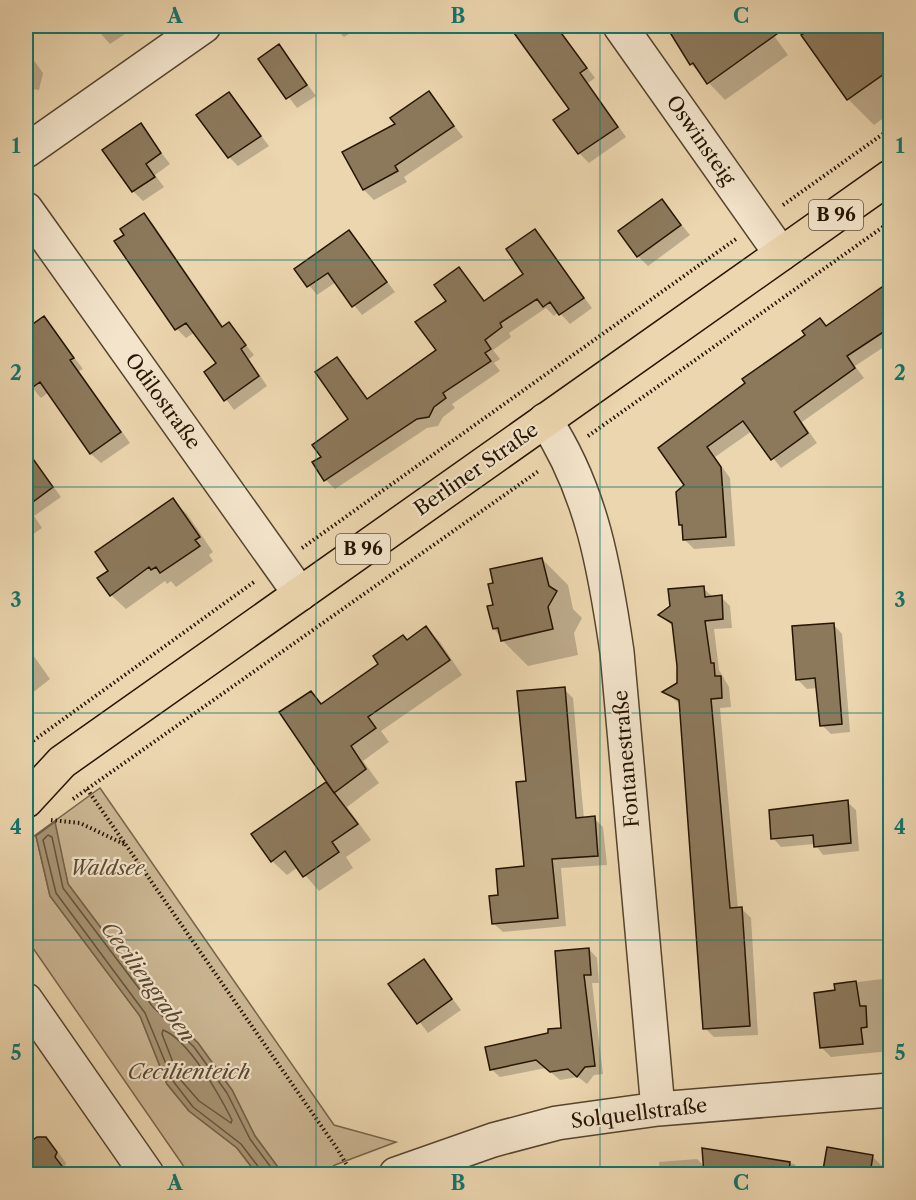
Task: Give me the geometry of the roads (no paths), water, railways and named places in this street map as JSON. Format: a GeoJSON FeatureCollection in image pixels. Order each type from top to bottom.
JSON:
{"type":"FeatureCollection","features":[{"type":"Feature","properties":{"kind":"main road","name":"Berliner Straße"},"geometry":{"type":"LineString","coordinates":[[26,777],[62,762],[891,177]]}},
{"type":"Feature","properties":{"kind":"main road","name":"Berliner Straße"},"geometry":{"type":"LineString","coordinates":[[41,811],[62,762]]}},
{"type":"Feature","properties":{"kind":"street"},"geometry":{"type":"LineString","coordinates":[[26,151],[204,26]]}},
{"type":"Feature","properties":{"kind":"street","name":"Oswinsteig"},"geometry":{"type":"LineString","coordinates":[[620,26],[781,254]]}},
{"type":"Feature","properties":{"kind":"street","name":"Odilostraße"},"geometry":{"type":"LineString","coordinates":[[26,209],[300,594]]}},
{"type":"Feature","properties":{"kind":"street","name":"Fontanestraße"},"geometry":{"type":"LineString","coordinates":[[545,420],[566,452],[581,486],[608,590],[617,652],[658,1109]]}},
{"type":"Feature","properties":{"kind":"street"},"geometry":{"type":"LineString","coordinates":[[26,1000],[147,1174]]}},
{"type":"Feature","properties":{"kind":"street","name":"Solquellstraße"},"geometry":{"type":"LineString","coordinates":[[416,1171],[494,1140],[557,1123],[658,1109],[891,1090]]}},
{"type":"Feature","properties":{"kind":"water","name":"Cecilienteich"},"geometry":{"type":"Polygon","coordinates":[[[55,822],[68,884],[158,1004],[198,1043],[232,1090],[255,1136],[283,1174],[257,1174],[237,1148],[189,1111],[167,1084],[140,1016],[50,896],[36,836],[55,822]]]}},
{"type":"Feature","properties":{"kind":"park label","name":"Waldsee"},"geometry":{"type":"Point","coordinates":[107,868]}},
{"type":"Feature","properties":{"kind":"water label","name":"Ceciliengraben"},"geometry":{"type":"Point","coordinates":[148,982]}}]}
